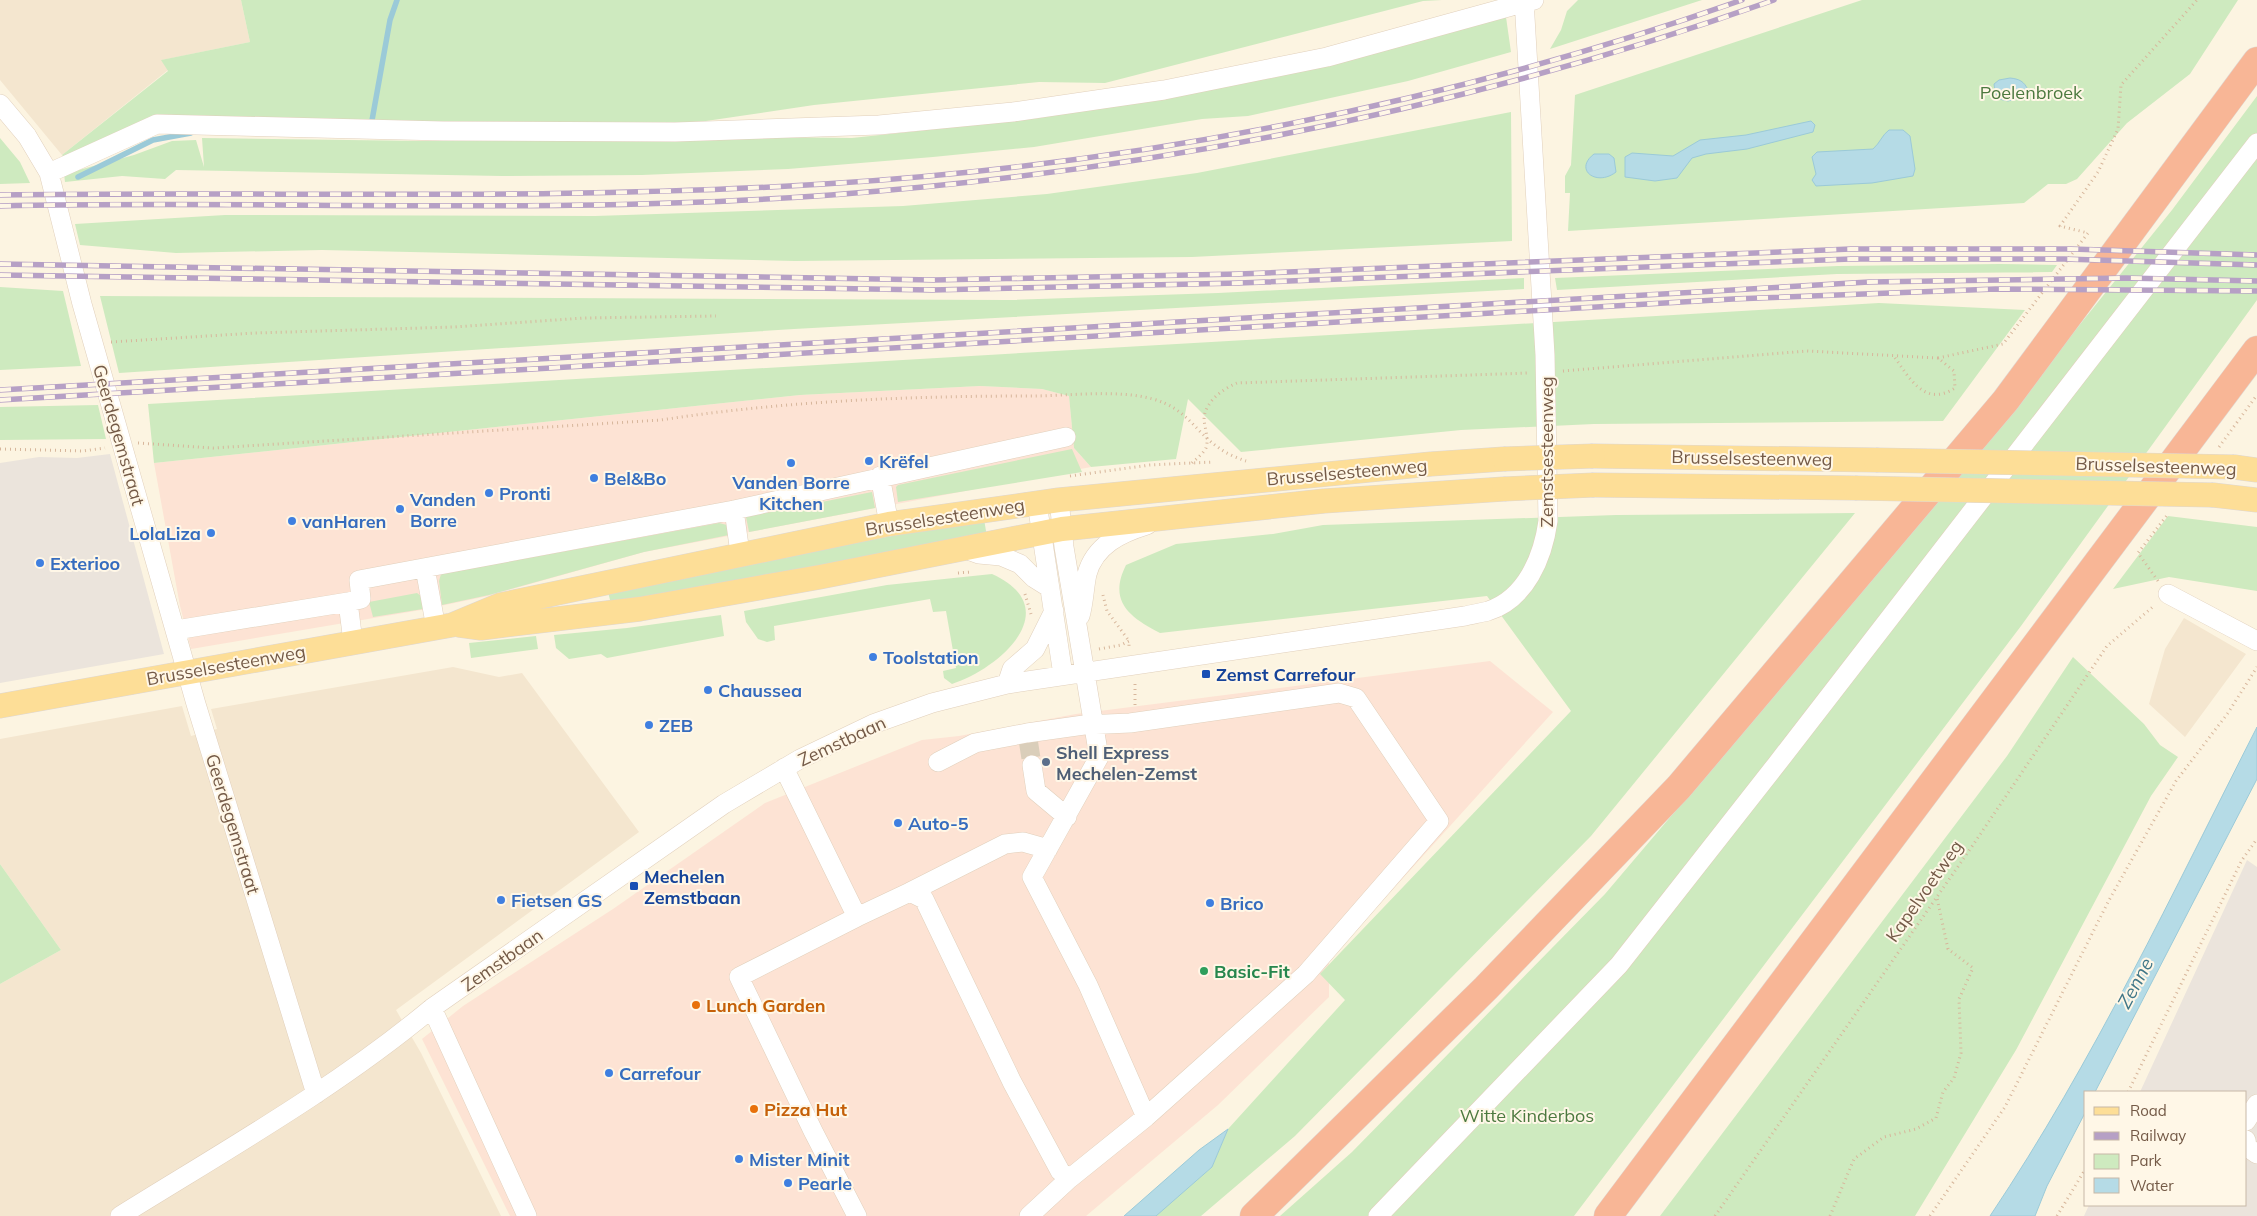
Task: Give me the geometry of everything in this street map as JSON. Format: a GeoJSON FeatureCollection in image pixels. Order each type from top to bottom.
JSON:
{"type":"FeatureCollection","features":[{"type":"Feature","properties":{"kind":"highway"},"geometry":{"type":"LineString","coordinates":[[1254,1216],[1486,988],[1679,787],[2006,400],[2257,60]]}},
{"type":"Feature","properties":{"kind":"highway"},"geometry":{"type":"LineString","coordinates":[[1608,1216],[2257,350]]}},
{"type":"Feature","properties":{"kind":"highway"},"geometry":{"type":"LineString","coordinates":[[1616,1216],[1648,1164]]}},
{"type":"Feature","properties":{"kind":"main road","name":"Brusselsesteenweg"},"geometry":{"type":"LineString","coordinates":[[0,706],[444,626],[500,605],[740,553],[889,524],[1048,502],[1421,464],[1593,456],[1876,460],[2246,469]]}},
{"type":"Feature","properties":{"kind":"main road","name":"Brusselsesteenweg"},"geometry":{"type":"LineString","coordinates":[[444,626],[481,628],[640,609],[966,549],[1052,531],[1324,501],[1594,485],[2213,495],[2257,500]]}},
{"type":"Feature","properties":{"kind":"street"},"geometry":{"type":"LineString","coordinates":[[49,173],[157,124],[443,131],[658,132],[879,125],[1012,112],[1164,90],[1327,57],[1528,1]]}},
{"type":"Feature","properties":{"kind":"street","name":"Zemstsesteenweg"},"geometry":{"type":"LineString","coordinates":[[1132,664],[1489,611],[1501,605],[1528,579],[1545,544],[1548,521],[1546,372],[1528,1]]}},
{"type":"Feature","properties":{"kind":"street","name":"Geerdegemstraat"},"geometry":{"type":"LineString","coordinates":[[0,104],[27,136],[49,173],[122,444],[188,671],[316,1094]]}},
{"type":"Feature","properties":{"kind":"street"},"geometry":{"type":"LineString","coordinates":[[1378,1216],[1619,965],[1801,734],[2257,143]]}},
{"type":"Feature","properties":{"kind":"street"},"geometry":{"type":"LineString","coordinates":[[176,630],[361,599],[359,580],[734,510],[880,476],[1066,437]]}},
{"type":"Feature","properties":{"kind":"street"},"geometry":{"type":"LineString","coordinates":[[880,476],[889,524]]}},
{"type":"Feature","properties":{"kind":"street"},"geometry":{"type":"LineString","coordinates":[[1048,502],[1052,531],[1078,625],[1099,757],[1067,817],[1032,876],[1088,985],[1146,1117]]}},
{"type":"Feature","properties":{"kind":"street"},"geometry":{"type":"LineString","coordinates":[[734,510],[740,553]]}},
{"type":"Feature","properties":{"kind":"street"},"geometry":{"type":"LineString","coordinates":[[1078,625],[1087,575],[1098,552],[1117,537],[1165,519]]}},
{"type":"Feature","properties":{"kind":"street"},"geometry":{"type":"LineString","coordinates":[[1052,531],[1050,588],[1063,675]]}},
{"type":"Feature","properties":{"kind":"street"},"geometry":{"type":"LineString","coordinates":[[966,549],[978,554],[1001,556],[1020,564],[1034,578],[1050,588]]}},
{"type":"Feature","properties":{"kind":"street"},"geometry":{"type":"LineString","coordinates":[[425,568],[444,626]]}},
{"type":"Feature","properties":{"kind":"street"},"geometry":{"type":"LineString","coordinates":[[2168,594],[2257,641]]}},
{"type":"Feature","properties":{"kind":"street"},"geometry":{"type":"LineString","coordinates":[[348,602],[353,642]]}},
{"type":"Feature","properties":{"kind":"street"},"geometry":{"type":"LineString","coordinates":[[1007,684],[1012,669],[1035,649],[1054,611]]}},
{"type":"Feature","properties":{"kind":"street","name":"Zemstbaan"},"geometry":{"type":"LineString","coordinates":[[120,1216],[316,1094],[392,1042],[432,1008],[724,804],[784,768],[873,724],[932,703],[1007,684],[1132,664]]}},
{"type":"Feature","properties":{"kind":"street"},"geometry":{"type":"LineString","coordinates":[[938,762],[975,743],[1095,725],[1130,723],[1339,693],[1356,698],[1439,821],[1306,974],[1146,1117],[1070,1179],[1029,1216]]}},
{"type":"Feature","properties":{"kind":"street"},"geometry":{"type":"LineString","coordinates":[[1032,765],[1036,791],[1067,817]]}},
{"type":"Feature","properties":{"kind":"street"},"geometry":{"type":"LineString","coordinates":[[784,768],[857,917]]}},
{"type":"Feature","properties":{"kind":"street"},"geometry":{"type":"LineString","coordinates":[[857,1216],[813,1131],[739,977],[1005,844],[1023,842],[1048,849]]}},
{"type":"Feature","properties":{"kind":"street"},"geometry":{"type":"LineString","coordinates":[[910,892],[924,899],[1012,1082],[1060,1171],[1070,1179]]}},
{"type":"Feature","properties":{"kind":"street"},"geometry":{"type":"LineString","coordinates":[[733,965],[818,927]]}},
{"type":"Feature","properties":{"kind":"street"},"geometry":{"type":"LineString","coordinates":[[432,1008],[527,1216]]}},
{"type":"Feature","properties":{"kind":"street"},"geometry":{"type":"LineString","coordinates":[[2247,1119],[2257,1104]]}},
{"type":"Feature","properties":{"kind":"path"},"geometry":{"type":"LineString","coordinates":[[1192,463],[1207,446],[1204,418],[1208,407],[1225,387],[1237,383],[1546,372],[1807,351],[1938,358],[2003,344],[2088,233],[2060,226],[2098,172],[2118,129],[2121,85],[2197,0]]}},
{"type":"Feature","properties":{"kind":"path"},"geometry":{"type":"LineString","coordinates":[[93,342],[138,342],[255,332],[454,327],[584,318],[716,316]]}},
{"type":"Feature","properties":{"kind":"path"},"geometry":{"type":"LineString","coordinates":[[1893,355],[1912,381],[1926,394],[1943,396],[1955,388],[1954,371],[1938,358]]}},
{"type":"Feature","properties":{"kind":"path"},"geometry":{"type":"LineString","coordinates":[[0,449],[83,451],[122,444],[143,443],[213,448],[661,420],[730,409],[940,396],[1117,395],[1154,399],[1172,406],[1193,422],[1218,448],[1249,462],[1230,462]]}},
{"type":"Feature","properties":{"kind":"path"},"geometry":{"type":"LineString","coordinates":[[1088,473],[1150,465],[1221,462]]}},
{"type":"Feature","properties":{"kind":"path"},"geometry":{"type":"LineString","coordinates":[[1022,588],[1028,600],[1031,617]]}},
{"type":"Feature","properties":{"kind":"path"},"geometry":{"type":"LineString","coordinates":[[1103,592],[1107,611],[1129,641]]}},
{"type":"Feature","properties":{"kind":"path","name":"Kapelvoetweg"},"geometry":{"type":"LineString","coordinates":[[1715,1216],[1937,898],[2107,646],[2168,594]]}},
{"type":"Feature","properties":{"kind":"path"},"geometry":{"type":"LineString","coordinates":[[1930,1216],[2005,1107],[2108,902],[2176,782],[2228,713],[2257,667]]}},
{"type":"Feature","properties":{"kind":"path"},"geometry":{"type":"LineString","coordinates":[[2128,1091],[2242,860],[2257,839]]}},
{"type":"Feature","properties":{"kind":"path"},"geometry":{"type":"LineString","coordinates":[[1830,1216],[1854,1159],[1884,1137],[1916,1129],[1936,1118],[1943,1092],[1954,1078],[1961,1053],[1959,999],[1973,968],[1948,949],[1937,898]]}},
{"type":"Feature","properties":{"kind":"path"},"geometry":{"type":"LineString","coordinates":[[2057,1216],[2084,1171]]}},
{"type":"Feature","properties":{"kind":"shaded area"},"geometry":{"type":"Polygon","coordinates":[[[0,0],[241,0],[250,42],[162,60],[168,70],[62,155],[0,80],[0,0]]]}},
{"type":"Feature","properties":{"kind":"shaded area"},"geometry":{"type":"Polygon","coordinates":[[[980,386],[1042,389],[1069,396],[1074,448],[1091,467],[644,552],[488,596],[421,610],[191,649],[180,606],[154,463],[800,395],[980,386]]]}},
{"type":"Feature","properties":{"kind":"shaded area"},"geometry":{"type":"Polygon","coordinates":[[[110,454],[164,654],[0,683],[0,463],[39,457],[77,458],[110,454]]]}},
{"type":"Feature","properties":{"kind":"shaded area"},"geometry":{"type":"Polygon","coordinates":[[[2184,618],[2246,654],[2185,737],[2149,704],[2165,649],[2184,618]]]}},
{"type":"Feature","properties":{"kind":"shaded area"},"geometry":{"type":"Polygon","coordinates":[[[1490,661],[1553,712],[1329,960],[1329,997],[1218,1105],[1086,1216],[510,1216],[422,1039],[463,1006],[613,909],[765,803],[922,740],[959,736],[1076,714],[1490,661]]]}},
{"type":"Feature","properties":{"kind":"shaded area"},"geometry":{"type":"Polygon","coordinates":[[[453,667],[499,677],[522,673],[639,832],[396,1010],[421,1053],[501,1216],[0,1216],[0,984],[61,950],[0,864],[0,739],[182,706],[191,736],[217,729],[211,709],[453,667]]]}},
{"type":"Feature","properties":{"kind":"shaded area"},"geometry":{"type":"Polygon","coordinates":[[[2247,860],[2257,867],[2257,1216],[2084,1216],[2089,1206],[2247,1206],[2247,1091],[2140,1091],[2247,860]]]}},
{"type":"Feature","properties":{"kind":"green space"},"geometry":{"type":"Polygon","coordinates":[[[241,0],[1442,0],[1423,1],[1105,83],[1039,82],[814,105],[665,127],[154,121],[69,164],[62,155],[168,71],[161,60],[250,42],[241,0]]]}},
{"type":"Feature","properties":{"kind":"green space"},"geometry":{"type":"Polygon","coordinates":[[[1578,0],[1702,0],[1550,49],[1561,30],[1567,11],[1578,0]]]}},
{"type":"Feature","properties":{"kind":"green space","name":"Poelenbroek"},"geometry":{"type":"Polygon","coordinates":[[[1862,0],[2238,0],[2190,74],[2127,123],[2077,179],[2066,184],[2048,184],[2024,203],[1568,231],[1570,193],[1565,193],[1565,176],[1571,165],[1575,95],[1862,0]]]}},
{"type":"Feature","properties":{"kind":"green space"},"geometry":{"type":"Polygon","coordinates":[[[1506,17],[1511,52],[1408,81],[1248,116],[1202,119],[1034,147],[788,169],[642,175],[502,176],[176,170],[165,179],[122,176],[65,182],[64,174],[134,155],[172,141],[196,140],[204,167],[202,138],[423,141],[649,141],[760,137],[852,138],[1039,118],[1272,78],[1506,17]]]}},
{"type":"Feature","properties":{"kind":"green space","name":"Witte Kinderbos"},"geometry":{"type":"Polygon","coordinates":[[[2257,96],[2257,300],[2021,626],[1574,1216],[1280,1216],[1352,1152],[1605,894],[1929,512],[2172,210],[2257,96]]]}},
{"type":"Feature","properties":{"kind":"green space"},"geometry":{"type":"Polygon","coordinates":[[[1511,112],[1512,241],[1192,257],[795,261],[322,250],[176,253],[80,245],[75,224],[225,215],[595,216],[903,206],[1047,194],[1197,173],[1511,112]]]}},
{"type":"Feature","properties":{"kind":"green space"},"geometry":{"type":"Polygon","coordinates":[[[0,138],[20,162],[30,183],[0,184],[0,138]]]}},
{"type":"Feature","properties":{"kind":"green space"},"geometry":{"type":"Polygon","coordinates":[[[2057,265],[2052,272],[1837,274],[1557,290],[1555,278],[1838,266],[2057,265]]]}},
{"type":"Feature","properties":{"kind":"green space"},"geometry":{"type":"Polygon","coordinates":[[[1524,278],[1524,289],[794,329],[119,373],[100,296],[1008,300],[1218,293],[1524,278]]]}},
{"type":"Feature","properties":{"kind":"green space"},"geometry":{"type":"Polygon","coordinates":[[[0,287],[63,291],[81,366],[0,370],[0,287]]]}},
{"type":"Feature","properties":{"kind":"green space"},"geometry":{"type":"Polygon","coordinates":[[[1879,303],[2025,310],[1943,421],[1594,424],[1461,430],[1241,452],[1188,399],[1176,459],[1091,467],[1074,448],[1069,396],[1042,389],[980,386],[800,395],[154,463],[148,404],[1879,303]]]}},
{"type":"Feature","properties":{"kind":"green space"},"geometry":{"type":"Polygon","coordinates":[[[98,405],[106,439],[0,440],[0,407],[98,405]]]}},
{"type":"Feature","properties":{"kind":"green space"},"geometry":{"type":"Polygon","coordinates":[[[1072,449],[1082,472],[898,502],[896,487],[898,485],[1072,449]]]}},
{"type":"Feature","properties":{"kind":"green space"},"geometry":{"type":"Polygon","coordinates":[[[872,492],[875,508],[749,532],[746,517],[872,492]]]}},
{"type":"Feature","properties":{"kind":"green space"},"geometry":{"type":"Polygon","coordinates":[[[1855,513],[1591,836],[1295,1136],[1201,1216],[1155,1216],[1212,1167],[1228,1129],[1345,1000],[1320,974],[1571,711],[1487,596],[1160,633],[1131,614],[1121,598],[1119,589],[1126,565],[1176,544],[1273,534],[1323,525],[1616,515],[1855,513]]]}},
{"type":"Feature","properties":{"kind":"green space"},"geometry":{"type":"Polygon","coordinates":[[[2168,516],[2257,527],[2257,591],[2169,577],[2113,589],[2168,516]]]}},
{"type":"Feature","properties":{"kind":"green space"},"geometry":{"type":"Polygon","coordinates":[[[984,519],[987,537],[674,593],[613,601],[610,600],[608,592],[724,567],[984,519]]]}},
{"type":"Feature","properties":{"kind":"green space"},"geometry":{"type":"Polygon","coordinates":[[[719,523],[727,525],[729,535],[644,552],[489,595],[442,605],[439,581],[441,574],[719,523]]]}},
{"type":"Feature","properties":{"kind":"green space"},"geometry":{"type":"Polygon","coordinates":[[[992,574],[1014,588],[1024,603],[1025,620],[1018,636],[1006,651],[989,665],[971,676],[952,684],[944,678],[943,671],[956,668],[946,611],[933,612],[930,599],[774,626],[775,640],[767,642],[758,639],[746,622],[744,611],[887,585],[992,574]]]}},
{"type":"Feature","properties":{"kind":"green space"},"geometry":{"type":"Polygon","coordinates":[[[417,593],[421,596],[423,609],[373,617],[369,602],[417,593]]]}},
{"type":"Feature","properties":{"kind":"green space"},"geometry":{"type":"Polygon","coordinates":[[[721,615],[724,636],[607,658],[601,654],[569,659],[556,648],[554,635],[627,628],[721,615]]]}},
{"type":"Feature","properties":{"kind":"green space"},"geometry":{"type":"Polygon","coordinates":[[[536,636],[538,649],[471,658],[469,643],[536,636]]]}},
{"type":"Feature","properties":{"kind":"green space"},"geometry":{"type":"Polygon","coordinates":[[[2073,657],[2144,724],[2160,745],[2178,757],[2151,796],[2016,1050],[1915,1216],[1660,1216],[2007,756],[2073,657]]]}},
{"type":"Feature","properties":{"kind":"green space"},"geometry":{"type":"Polygon","coordinates":[[[0,864],[61,950],[0,984],[0,864]]]}},
{"type":"Feature","properties":{"kind":"water"},"geometry":{"type":"Polygon","coordinates":[[[2010,78],[2021,81],[2028,90],[2023,97],[2008,101],[1999,99],[1995,92],[1994,84],[1999,80],[2010,78]]]}},
{"type":"Feature","properties":{"kind":"water"},"geometry":{"type":"Polygon","coordinates":[[[1811,121],[1815,125],[1813,132],[1747,149],[1706,154],[1692,158],[1677,178],[1655,181],[1625,177],[1625,157],[1632,153],[1673,156],[1700,140],[1746,135],[1811,121]]]}},
{"type":"Feature","properties":{"kind":"water"},"geometry":{"type":"Polygon","coordinates":[[[1889,130],[1903,130],[1910,136],[1915,169],[1913,176],[1872,183],[1816,186],[1812,180],[1816,174],[1812,157],[1817,152],[1873,149],[1889,130]]]}},
{"type":"Feature","properties":{"kind":"water"},"geometry":{"type":"Polygon","coordinates":[[[1594,154],[1609,154],[1614,158],[1616,172],[1602,178],[1590,175],[1586,166],[1588,160],[1594,154]]]}},
{"type":"Feature","properties":{"kind":"water","name":"Zenne"},"geometry":{"type":"Polygon","coordinates":[[[2257,727],[2257,779],[2096,1091],[2084,1091],[2084,1115],[2047,1186],[2035,1216],[1990,1216],[2064,1097],[2098,1037],[2257,727]]]}},
{"type":"Feature","properties":{"kind":"water"},"geometry":{"type":"Polygon","coordinates":[[[1228,1129],[1212,1167],[1156,1216],[1124,1216],[1199,1150],[1228,1129]]]}},
{"type":"Feature","properties":{"kind":"waterway"},"geometry":{"type":"LineString","coordinates":[[371,126],[390,20],[397,0]]}},
{"type":"Feature","properties":{"kind":"waterway"},"geometry":{"type":"LineString","coordinates":[[78,177],[153,140],[191,133]]}},
{"type":"Feature","properties":{"kind":"tunnel"},"geometry":{"type":"LineString","coordinates":[[1028,739],[1032,765]]}},
{"type":"Feature","properties":{"kind":"railway"},"geometry":{"type":"LineString","coordinates":[[0,195],[515,194],[721,189],[824,184],[940,175],[1057,162],[1173,145],[1289,124],[1404,99],[1518,70],[1631,37],[1742,0]]}},
{"type":"Feature","properties":{"kind":"railway"},"geometry":{"type":"LineString","coordinates":[[0,206],[520,206],[624,204],[831,195],[951,184],[1071,170],[1191,151],[1309,129],[1427,103],[1544,73],[1774,0]]}},
{"type":"Feature","properties":{"kind":"railway"},"geometry":{"type":"LineString","coordinates":[[0,264],[934,280],[1239,274],[1851,249],[2071,249],[2257,255]]}},
{"type":"Feature","properties":{"kind":"railway"},"geometry":{"type":"LineString","coordinates":[[0,275],[932,290],[1239,283],[1851,259],[2064,259],[2257,265]]}},
{"type":"Feature","properties":{"kind":"railway"},"geometry":{"type":"LineString","coordinates":[[0,390],[1869,282],[2126,278],[2257,281]]}},
{"type":"Feature","properties":{"kind":"railway"},"geometry":{"type":"LineString","coordinates":[[0,400],[1733,299],[1996,289],[2257,291]]}},
{"type":"Feature","properties":{"kind":"place","name":"Krëfel"},"geometry":{"type":"Point","coordinates":[869,461]}},
{"type":"Feature","properties":{"kind":"place","name":"Vanden Borre Kitchen"},"geometry":{"type":"Point","coordinates":[791,463]}},
{"type":"Feature","properties":{"kind":"place","name":"Bel&Bo"},"geometry":{"type":"Point","coordinates":[594,478]}},
{"type":"Feature","properties":{"kind":"place","name":"Pronti"},"geometry":{"type":"Point","coordinates":[489,493]}},
{"type":"Feature","properties":{"kind":"place","name":"Vanden Borre"},"geometry":{"type":"Point","coordinates":[400,509]}},
{"type":"Feature","properties":{"kind":"place","name":"vanHaren"},"geometry":{"type":"Point","coordinates":[292,521]}},
{"type":"Feature","properties":{"kind":"place","name":"LolaLiza"},"geometry":{"type":"Point","coordinates":[211,533]}},
{"type":"Feature","properties":{"kind":"place","name":"Exterioo"},"geometry":{"type":"Point","coordinates":[40,563]}},
{"type":"Feature","properties":{"kind":"place","name":"Toolstation"},"geometry":{"type":"Point","coordinates":[873,657]}},
{"type":"Feature","properties":{"kind":"place","name":"Zemst Carrefour"},"geometry":{"type":"Point","coordinates":[1206,674]}},
{"type":"Feature","properties":{"kind":"place","name":"Chaussea"},"geometry":{"type":"Point","coordinates":[708,690]}},
{"type":"Feature","properties":{"kind":"place","name":"ZEB"},"geometry":{"type":"Point","coordinates":[649,725]}},
{"type":"Feature","properties":{"kind":"place","name":"Shell Express Mechelen-Zemst"},"geometry":{"type":"Point","coordinates":[1046,762]}},
{"type":"Feature","properties":{"kind":"place","name":"Auto-5"},"geometry":{"type":"Point","coordinates":[898,823]}},
{"type":"Feature","properties":{"kind":"place","name":"Mechelen Zemstbaan"},"geometry":{"type":"Point","coordinates":[634,886]}},
{"type":"Feature","properties":{"kind":"place","name":"Fietsen GS"},"geometry":{"type":"Point","coordinates":[501,900]}},
{"type":"Feature","properties":{"kind":"place","name":"Brico"},"geometry":{"type":"Point","coordinates":[1210,903]}},
{"type":"Feature","properties":{"kind":"place","name":"Basic-Fit"},"geometry":{"type":"Point","coordinates":[1204,971]}},
{"type":"Feature","properties":{"kind":"place","name":"Lunch Garden"},"geometry":{"type":"Point","coordinates":[696,1005]}},
{"type":"Feature","properties":{"kind":"place","name":"Carrefour"},"geometry":{"type":"Point","coordinates":[609,1073]}},
{"type":"Feature","properties":{"kind":"place","name":"Pizza Hut"},"geometry":{"type":"Point","coordinates":[754,1109]}},
{"type":"Feature","properties":{"kind":"place","name":"Mister Minit"},"geometry":{"type":"Point","coordinates":[739,1159]}},
{"type":"Feature","properties":{"kind":"place","name":"Pearle"},"geometry":{"type":"Point","coordinates":[788,1183]}}]}
